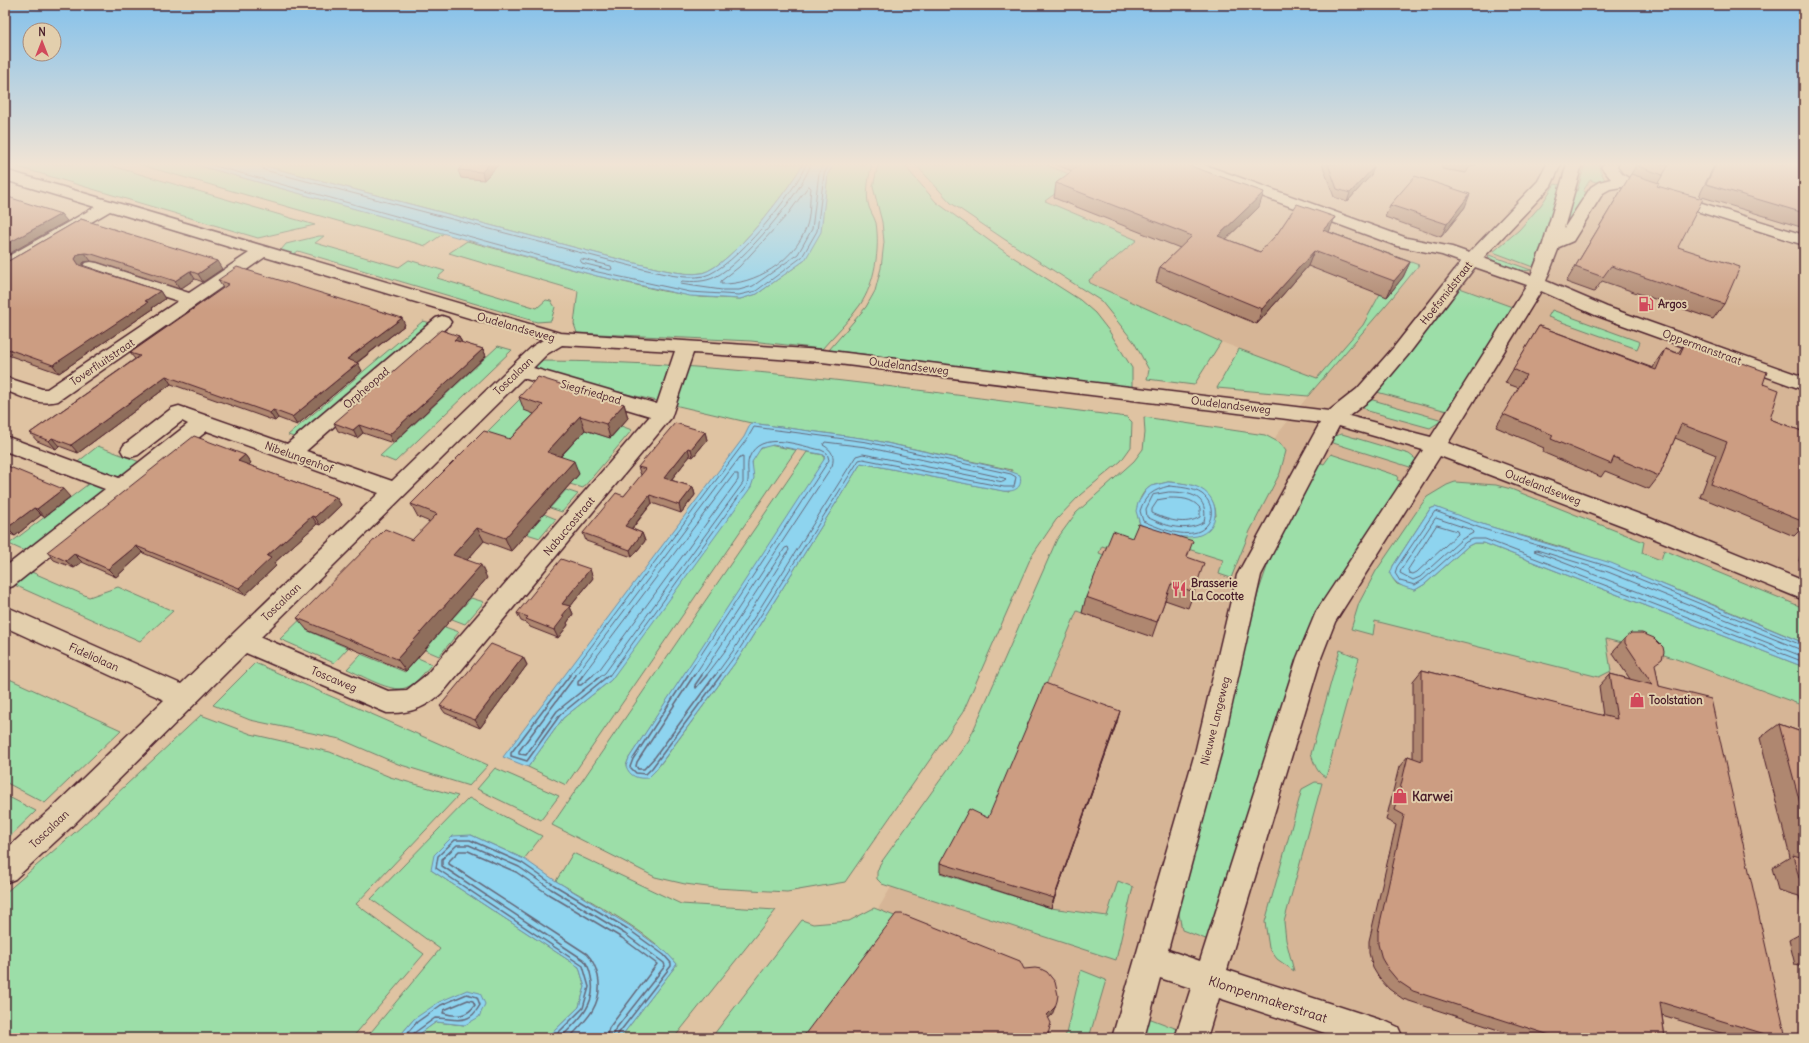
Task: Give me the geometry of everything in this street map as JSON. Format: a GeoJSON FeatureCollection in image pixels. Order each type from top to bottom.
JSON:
{"type":"FeatureCollection","features":[{"type":"Feature","properties":{"kind":"street"},"geometry":{"type":"LineString","coordinates":[[5,265],[96,213]]}},
{"type":"Feature","properties":{"kind":"street","name":"Oudelandseweg"},"geometry":{"type":"LineString","coordinates":[[131,213],[559,339],[686,346],[822,356],[1333,418],[1436,446],[1639,523],[1804,591]]}},
{"type":"Feature","properties":{"kind":"street","name":"Oppermanstraat"},"geometry":{"type":"LineString","coordinates":[[1322,213],[1403,242],[1438,261],[1467,265],[1496,284],[1534,288],[1804,384]]}},
{"type":"Feature","properties":{"kind":"street","name":"Hoefsmidstraat"},"geometry":{"type":"LineString","coordinates":[[1333,418],[1364,394],[1401,351],[1467,265],[1517,213]]}},
{"type":"Feature","properties":{"kind":"street"},"geometry":{"type":"LineString","coordinates":[[1191,1038],[1309,658],[1324,620],[1392,512],[1436,446],[1534,288],[1551,244],[1560,213]]}},
{"type":"Feature","properties":{"kind":"street"},"geometry":{"type":"LineString","coordinates":[[1551,244],[1567,237],[1583,213]]}},
{"type":"Feature","properties":{"kind":"street"},"geometry":{"type":"LineString","coordinates":[[1716,213],[1804,240]]}},
{"type":"Feature","properties":{"kind":"street","name":"Toverfluitstraat"},"geometry":{"type":"LineString","coordinates":[[5,383],[40,396],[51,396],[263,251]]}},
{"type":"Feature","properties":{"kind":"street"},"geometry":{"type":"LineString","coordinates":[[91,267],[192,300]]}},
{"type":"Feature","properties":{"kind":"street","name":"Orpheopad"},"geometry":{"type":"LineString","coordinates":[[290,453],[442,322]]}},
{"type":"Feature","properties":{"kind":"street","name":"Toscalaan"},"geometry":{"type":"LineString","coordinates":[[5,869],[60,819],[183,697],[519,370],[540,350],[559,339]]}},
{"type":"Feature","properties":{"kind":"street","name":"Nabuccostraat"},"geometry":{"type":"LineString","coordinates":[[426,691],[664,413],[686,346]]}},
{"type":"Feature","properties":{"kind":"street","name":"Siegfriedpad"},"geometry":{"type":"LineString","coordinates":[[519,370],[664,413]]}},
{"type":"Feature","properties":{"kind":"street","name":"Nibelungenhof"},"geometry":{"type":"LineString","coordinates":[[130,450],[179,413],[395,491]]}},
{"type":"Feature","properties":{"kind":"street","name":"Nieuwe Langeweg"},"geometry":{"type":"LineString","coordinates":[[1128,1038],[1208,752],[1249,575],[1333,418]]}},
{"type":"Feature","properties":{"kind":"street"},"geometry":{"type":"LineString","coordinates":[[5,580],[204,422]]}},
{"type":"Feature","properties":{"kind":"street"},"geometry":{"type":"LineString","coordinates":[[5,443],[122,487]]}},
{"type":"Feature","properties":{"kind":"street","name":"Fideliolaan"},"geometry":{"type":"LineString","coordinates":[[5,616],[183,697]]}},
{"type":"Feature","properties":{"kind":"street","name":"Toscaweg"},"geometry":{"type":"LineString","coordinates":[[242,640],[387,702],[405,704],[417,699],[426,691]]}},
{"type":"Feature","properties":{"kind":"street","name":"Klompenmakerstraat"},"geometry":{"type":"LineString","coordinates":[[1149,959],[1388,1038]]}},
{"type":"Feature","properties":{"kind":"shaded area"},"geometry":{"type":"Polygon","coordinates":[[[1072,213],[1804,213],[1804,1038],[779,1038],[870,923],[999,703],[1090,542],[1123,523],[1232,556],[1276,436],[1321,380],[1221,342],[1090,283],[1089,280],[1136,240],[1072,213]]]}},
{"type":"Feature","properties":{"kind":"green space"},"geometry":{"type":"Polygon","coordinates":[[[172,213],[273,213],[315,225],[258,238],[172,213]]]}},
{"type":"Feature","properties":{"kind":"green space"},"geometry":{"type":"Polygon","coordinates":[[[309,213],[370,213],[444,233],[426,246],[309,213]]]}},
{"type":"Feature","properties":{"kind":"green space"},"geometry":{"type":"Polygon","coordinates":[[[443,213],[768,213],[758,226],[728,257],[702,273],[694,274],[675,272],[626,261],[443,213]]]}},
{"type":"Feature","properties":{"kind":"green space"},"geometry":{"type":"Polygon","coordinates":[[[821,213],[871,213],[876,223],[877,233],[877,255],[873,276],[860,305],[822,349],[751,341],[577,333],[574,324],[578,291],[449,253],[467,241],[597,276],[663,291],[699,297],[740,299],[757,294],[805,260],[821,213]]]}},
{"type":"Feature","properties":{"kind":"green space"},"geometry":{"type":"Polygon","coordinates":[[[880,213],[951,213],[1005,252],[1080,300],[1095,313],[1109,331],[1132,368],[1132,387],[829,350],[866,307],[875,291],[881,268],[884,242],[880,213]]]}},
{"type":"Feature","properties":{"kind":"green space"},"geometry":{"type":"Polygon","coordinates":[[[965,213],[1073,213],[1137,240],[1089,280],[1090,283],[1221,342],[1194,385],[1147,379],[1149,370],[1134,342],[1101,301],[965,213]]]}},
{"type":"Feature","properties":{"kind":"green space"},"geometry":{"type":"Polygon","coordinates":[[[1534,213],[1552,213],[1547,231],[1533,267],[1493,252],[1519,230],[1534,213]]]}},
{"type":"Feature","properties":{"kind":"green space"},"geometry":{"type":"Polygon","coordinates":[[[1565,213],[1576,213],[1563,233],[1560,231],[1565,213]]]}},
{"type":"Feature","properties":{"kind":"green space"},"geometry":{"type":"Polygon","coordinates":[[[1329,232],[1419,265],[1308,396],[1217,388],[1239,349],[1317,378],[1363,325],[1380,294],[1309,254],[1329,232]]]}},
{"type":"Feature","properties":{"kind":"green space"},"geometry":{"type":"Polygon","coordinates":[[[324,236],[315,243],[399,267],[409,260],[445,271],[437,278],[537,308],[546,300],[551,301],[555,307],[551,321],[537,322],[298,251],[293,255],[281,250],[286,244],[324,236]]]}},
{"type":"Feature","properties":{"kind":"green space"},"geometry":{"type":"Polygon","coordinates":[[[1489,255],[1531,270],[1527,271],[1509,267],[1491,259],[1488,256],[1489,255]]]}},
{"type":"Feature","properties":{"kind":"green space"},"geometry":{"type":"Polygon","coordinates":[[[1457,287],[1515,308],[1447,411],[1373,391],[1457,287]]]}},
{"type":"Feature","properties":{"kind":"green space"},"geometry":{"type":"Polygon","coordinates":[[[1552,310],[1640,342],[1637,349],[1548,317],[1552,310]]]}},
{"type":"Feature","properties":{"kind":"green space"},"geometry":{"type":"Polygon","coordinates":[[[423,321],[435,324],[302,440],[288,435],[423,321]]]}},
{"type":"Feature","properties":{"kind":"green space"},"geometry":{"type":"Polygon","coordinates":[[[498,346],[512,350],[395,462],[380,456],[498,346]]]}},
{"type":"Feature","properties":{"kind":"green space"},"geometry":{"type":"Polygon","coordinates":[[[540,361],[614,362],[761,372],[1127,417],[1132,422],[1131,447],[1121,461],[1080,495],[1056,520],[1031,557],[963,712],[845,882],[787,892],[715,888],[685,884],[655,877],[552,825],[807,452],[824,455],[824,462],[629,758],[626,766],[655,771],[662,762],[740,656],[861,463],[1009,492],[1012,470],[868,439],[751,423],[529,371],[540,361]]]}},
{"type":"Feature","properties":{"kind":"green space"},"geometry":{"type":"Polygon","coordinates":[[[539,380],[548,418],[515,453],[470,449],[539,380]]]}},
{"type":"Feature","properties":{"kind":"green space"},"geometry":{"type":"Polygon","coordinates":[[[1366,398],[1443,420],[1430,428],[1368,411],[1361,405],[1366,398]]]}},
{"type":"Feature","properties":{"kind":"green space"},"geometry":{"type":"Polygon","coordinates":[[[1144,417],[1265,435],[1280,443],[1286,451],[1280,473],[1250,531],[1231,578],[1219,574],[1223,560],[1137,533],[1128,554],[1102,546],[1099,553],[1106,556],[1082,613],[1077,611],[986,828],[940,873],[1051,908],[1107,916],[1118,881],[1133,887],[1116,960],[882,884],[877,879],[877,872],[880,864],[969,740],[1057,539],[1076,513],[1134,461],[1143,449],[1145,433],[1144,417]],[[1168,482],[1150,487],[1146,490],[1140,499],[1138,509],[1140,524],[1151,529],[1216,516],[1215,507],[1211,499],[1206,494],[1193,486],[1168,482]]]}},
{"type":"Feature","properties":{"kind":"green space"},"geometry":{"type":"Polygon","coordinates":[[[621,426],[632,430],[583,488],[570,484],[579,474],[553,465],[585,430],[611,438],[621,426]]]}},
{"type":"Feature","properties":{"kind":"green space"},"geometry":{"type":"Polygon","coordinates":[[[1342,434],[1409,454],[1417,460],[1413,468],[1330,442],[1334,436],[1342,434]]]}},
{"type":"Feature","properties":{"kind":"green space"},"geometry":{"type":"Polygon","coordinates":[[[769,445],[796,450],[566,785],[528,767],[563,718],[611,680],[752,465],[755,455],[769,445]]]}},
{"type":"Feature","properties":{"kind":"green space"},"geometry":{"type":"Polygon","coordinates":[[[98,446],[145,464],[122,483],[74,465],[98,446]]]}},
{"type":"Feature","properties":{"kind":"green space"},"geometry":{"type":"Polygon","coordinates":[[[1331,454],[1398,476],[1397,480],[1403,482],[1351,561],[1211,941],[1182,930],[1177,903],[1259,590],[1276,541],[1317,461],[1324,464],[1331,454]]]}},
{"type":"Feature","properties":{"kind":"green space"},"geometry":{"type":"Polygon","coordinates":[[[91,482],[112,490],[31,554],[9,544],[91,482]]]}},
{"type":"Feature","properties":{"kind":"green space"},"geometry":{"type":"Polygon","coordinates":[[[1455,482],[1496,485],[1511,489],[1644,542],[1642,553],[1661,560],[1664,550],[1804,608],[1804,643],[1605,562],[1559,546],[1487,526],[1435,507],[1430,509],[1393,566],[1393,579],[1397,584],[1415,590],[1425,584],[1468,546],[1474,543],[1484,543],[1804,667],[1804,706],[1688,663],[1655,652],[1606,639],[1611,671],[1599,677],[1375,621],[1373,635],[1351,629],[1359,603],[1376,571],[1419,508],[1427,497],[1455,482]]]}},
{"type":"Feature","properties":{"kind":"green space"},"geometry":{"type":"Polygon","coordinates":[[[566,490],[578,494],[562,512],[550,508],[566,490]]]}},
{"type":"Feature","properties":{"kind":"green space"},"geometry":{"type":"Polygon","coordinates":[[[544,514],[556,519],[540,538],[527,534],[544,514]]]}},
{"type":"Feature","properties":{"kind":"green space"},"geometry":{"type":"Polygon","coordinates":[[[27,570],[89,597],[118,587],[173,611],[140,641],[10,583],[27,570]]]}},
{"type":"Feature","properties":{"kind":"green space"},"geometry":{"type":"Polygon","coordinates":[[[471,598],[484,602],[465,624],[452,619],[471,598]]]}},
{"type":"Feature","properties":{"kind":"green space"},"geometry":{"type":"Polygon","coordinates":[[[307,613],[319,618],[306,630],[348,648],[334,663],[280,639],[307,613]]]}},
{"type":"Feature","properties":{"kind":"green space"},"geometry":{"type":"Polygon","coordinates":[[[445,627],[459,632],[439,656],[425,650],[445,627]]]}},
{"type":"Feature","properties":{"kind":"green space"},"geometry":{"type":"Polygon","coordinates":[[[1340,650],[1359,658],[1326,777],[1318,771],[1311,754],[1340,650]]]}},
{"type":"Feature","properties":{"kind":"green space"},"geometry":{"type":"Polygon","coordinates":[[[361,654],[405,672],[418,658],[432,664],[416,681],[405,688],[399,689],[376,683],[347,669],[361,654]]]}},
{"type":"Feature","properties":{"kind":"green space"},"geometry":{"type":"Polygon","coordinates":[[[255,663],[488,765],[469,786],[398,764],[340,739],[250,720],[213,705],[255,663]]]}},
{"type":"Feature","properties":{"kind":"green space"},"geometry":{"type":"Polygon","coordinates":[[[5,677],[121,730],[45,803],[5,782],[5,677]]]}},
{"type":"Feature","properties":{"kind":"green space"},"geometry":{"type":"Polygon","coordinates":[[[201,715],[251,734],[330,752],[390,777],[458,796],[356,904],[424,954],[352,1038],[5,1038],[5,893],[81,827],[201,715]]]}},
{"type":"Feature","properties":{"kind":"green space"},"geometry":{"type":"Polygon","coordinates":[[[495,768],[559,796],[541,820],[477,789],[495,768]]]}},
{"type":"Feature","properties":{"kind":"green space"},"geometry":{"type":"Polygon","coordinates":[[[1315,782],[1322,783],[1284,922],[1286,940],[1294,971],[1277,959],[1269,948],[1265,922],[1302,789],[1315,782]]]}},
{"type":"Feature","properties":{"kind":"green space"},"geometry":{"type":"Polygon","coordinates":[[[5,795],[36,811],[7,839],[5,838],[5,795]]]}},
{"type":"Feature","properties":{"kind":"green space"},"geometry":{"type":"Polygon","coordinates":[[[469,798],[542,836],[524,859],[471,835],[431,870],[579,967],[585,987],[579,1007],[547,1038],[414,1038],[436,1022],[465,1025],[414,1019],[398,1038],[366,1038],[440,949],[371,899],[469,798]]]}},
{"type":"Feature","properties":{"kind":"green space"},"geometry":{"type":"Polygon","coordinates":[[[573,853],[681,904],[776,910],[674,1038],[620,1038],[677,964],[665,951],[620,918],[556,881],[573,853]]]}},
{"type":"Feature","properties":{"kind":"green space"},"geometry":{"type":"Polygon","coordinates":[[[874,908],[897,917],[808,1038],[711,1038],[802,920],[813,924],[849,921],[874,908]]]}},
{"type":"Feature","properties":{"kind":"green space"},"geometry":{"type":"Polygon","coordinates":[[[1081,970],[1106,980],[1089,1038],[1065,1038],[1081,970]]]}},
{"type":"Feature","properties":{"kind":"green space"},"geometry":{"type":"Polygon","coordinates":[[[1146,1017],[1180,1030],[1178,1038],[1141,1038],[1146,1017]]]}},
{"type":"Feature","properties":{"kind":"water"},"geometry":{"type":"Polygon","coordinates":[[[369,213],[443,213],[626,261],[664,270],[694,274],[702,273],[714,267],[728,257],[758,226],[768,213],[823,213],[821,232],[805,260],[757,294],[740,299],[690,296],[597,276],[369,213]]]}},
{"type":"Feature","properties":{"kind":"water"},"geometry":{"type":"Polygon","coordinates":[[[751,423],[868,439],[1004,469],[1020,475],[1021,479],[1019,486],[1014,490],[1003,491],[861,463],[740,656],[655,771],[648,778],[641,778],[632,775],[626,766],[629,758],[825,458],[824,455],[820,454],[773,445],[761,448],[752,462],[754,478],[751,487],[611,680],[563,718],[528,767],[503,757],[744,437],[751,423]]]}},
{"type":"Feature","properties":{"kind":"water"},"geometry":{"type":"Polygon","coordinates":[[[1168,482],[1197,487],[1208,494],[1215,507],[1215,514],[1214,521],[1205,533],[1190,537],[1175,536],[1153,530],[1140,524],[1136,511],[1138,503],[1146,490],[1151,486],[1168,482]]]}},
{"type":"Feature","properties":{"kind":"water"},"geometry":{"type":"Polygon","coordinates":[[[1435,507],[1485,525],[1611,563],[1804,643],[1804,667],[1484,543],[1474,543],[1468,546],[1425,584],[1415,590],[1403,587],[1395,581],[1390,574],[1393,566],[1430,509],[1435,507]]]}},
{"type":"Feature","properties":{"kind":"water"},"geometry":{"type":"Polygon","coordinates":[[[471,835],[524,859],[556,881],[630,926],[666,952],[677,964],[620,1038],[547,1038],[579,1007],[585,987],[579,967],[431,870],[434,855],[453,836],[471,835]]]}},
{"type":"Feature","properties":{"kind":"water"},"geometry":{"type":"Polygon","coordinates":[[[467,990],[480,993],[485,1004],[479,1017],[465,1025],[436,1022],[414,1038],[398,1038],[414,1019],[439,1002],[467,990]]]}},
{"type":"Feature","properties":{"kind":"building"},"geometry":{"type":"Polygon","coordinates":[[[5,213],[57,213],[61,214],[5,245],[5,213]]]}},
{"type":"Feature","properties":{"kind":"building"},"geometry":{"type":"Polygon","coordinates":[[[1132,213],[1242,213],[1218,236],[1260,252],[1277,234],[1291,213],[1322,213],[1335,217],[1323,230],[1410,262],[1394,281],[1314,251],[1262,309],[1160,267],[1192,236],[1132,213]]]}},
{"type":"Feature","properties":{"kind":"building"},"geometry":{"type":"Polygon","coordinates":[[[1413,213],[1456,213],[1447,224],[1413,213]]]}},
{"type":"Feature","properties":{"kind":"building"},"geometry":{"type":"Polygon","coordinates":[[[1608,213],[1696,213],[1678,247],[1740,267],[1724,304],[1611,266],[1603,277],[1575,267],[1608,213]]]}},
{"type":"Feature","properties":{"kind":"building"},"geometry":{"type":"Polygon","coordinates":[[[81,219],[217,261],[198,274],[190,271],[175,281],[92,254],[78,254],[75,259],[79,265],[160,291],[145,301],[148,302],[53,365],[5,348],[5,316],[9,313],[5,312],[5,263],[81,219]]]}},
{"type":"Feature","properties":{"kind":"building"},"geometry":{"type":"Polygon","coordinates":[[[237,267],[402,318],[347,359],[358,363],[292,417],[273,410],[270,413],[166,376],[71,445],[52,438],[49,441],[30,433],[140,356],[130,353],[229,284],[218,280],[237,267]]]}},
{"type":"Feature","properties":{"kind":"building"},"geometry":{"type":"Polygon","coordinates":[[[1539,326],[1656,370],[1665,349],[1680,354],[1685,343],[1767,372],[1763,384],[1779,390],[1770,419],[1804,432],[1804,522],[1711,484],[1727,442],[1681,424],[1659,476],[1614,457],[1611,464],[1551,439],[1553,435],[1503,414],[1526,375],[1513,369],[1539,326]]]}},
{"type":"Feature","properties":{"kind":"building"},"geometry":{"type":"Polygon","coordinates":[[[441,330],[459,336],[454,340],[483,349],[389,435],[359,425],[353,430],[334,423],[441,330]]]}},
{"type":"Feature","properties":{"kind":"building"},"geometry":{"type":"Polygon","coordinates":[[[538,377],[624,404],[606,424],[580,416],[547,452],[574,461],[505,538],[477,528],[453,555],[481,565],[397,659],[297,618],[385,529],[412,540],[437,514],[411,504],[484,431],[510,439],[543,405],[519,397],[538,377]]]}},
{"type":"Feature","properties":{"kind":"building"},"geometry":{"type":"Polygon","coordinates":[[[675,423],[705,432],[691,449],[688,448],[664,478],[693,487],[679,505],[650,495],[625,526],[642,533],[630,550],[583,533],[616,493],[624,496],[646,469],[638,467],[675,423]]]}},
{"type":"Feature","properties":{"kind":"building"},"geometry":{"type":"Polygon","coordinates":[[[194,436],[245,455],[238,461],[336,497],[315,517],[312,516],[267,556],[271,558],[239,588],[136,546],[108,569],[74,554],[66,561],[47,552],[194,436]]]}},
{"type":"Feature","properties":{"kind":"building"},"geometry":{"type":"Polygon","coordinates":[[[5,465],[63,489],[37,509],[34,508],[7,528],[5,528],[5,465]]]}},
{"type":"Feature","properties":{"kind":"building"},"geometry":{"type":"Polygon","coordinates":[[[1138,524],[1193,541],[1187,557],[1204,563],[1194,592],[1171,584],[1157,622],[1086,597],[1113,531],[1132,538],[1138,524]]]}},
{"type":"Feature","properties":{"kind":"building"},"geometry":{"type":"Polygon","coordinates":[[[561,559],[590,569],[562,604],[570,606],[554,630],[526,619],[528,617],[517,613],[561,559]]]}},
{"type":"Feature","properties":{"kind":"building"},"geometry":{"type":"Polygon","coordinates":[[[1631,633],[1642,633],[1654,638],[1663,647],[1664,652],[1662,659],[1655,664],[1659,686],[1711,699],[1786,1038],[1778,1038],[1660,1002],[1665,1038],[1559,1038],[1413,991],[1398,981],[1382,959],[1378,944],[1378,932],[1404,815],[1395,810],[1408,756],[1422,761],[1422,670],[1617,719],[1610,674],[1653,685],[1625,643],[1625,638],[1631,633]]]}},
{"type":"Feature","properties":{"kind":"building"},"geometry":{"type":"Polygon","coordinates":[[[491,644],[523,657],[475,720],[440,706],[491,644]]]}},
{"type":"Feature","properties":{"kind":"building"},"geometry":{"type":"Polygon","coordinates":[[[1045,683],[1120,711],[1054,898],[940,863],[969,809],[988,818],[1045,683]]]}},
{"type":"Feature","properties":{"kind":"building"},"geometry":{"type":"Polygon","coordinates":[[[1779,724],[1804,733],[1804,818],[1779,724]]]}},
{"type":"Feature","properties":{"kind":"building"},"geometry":{"type":"Polygon","coordinates":[[[1793,855],[1804,858],[1804,879],[1799,878],[1793,855]]]}},
{"type":"Feature","properties":{"kind":"building"},"geometry":{"type":"Polygon","coordinates":[[[896,914],[902,914],[1020,961],[1024,969],[1035,968],[1047,972],[1055,982],[1058,995],[1055,1007],[1047,1015],[1051,1023],[1047,1038],[802,1038],[896,914]]]}},
{"type":"Feature","properties":{"kind":"place","name":"Argos"},"geometry":{"type":"Point","coordinates":[1646,304]}},
{"type":"Feature","properties":{"kind":"place","name":"Brasserie La Cocotte"},"geometry":{"type":"Point","coordinates":[1179,589]}},
{"type":"Feature","properties":{"kind":"place","name":"Toolstation"},"geometry":{"type":"Point","coordinates":[1637,700]}},
{"type":"Feature","properties":{"kind":"place","name":"Karwei"},"geometry":{"type":"Point","coordinates":[1400,796]}}]}
